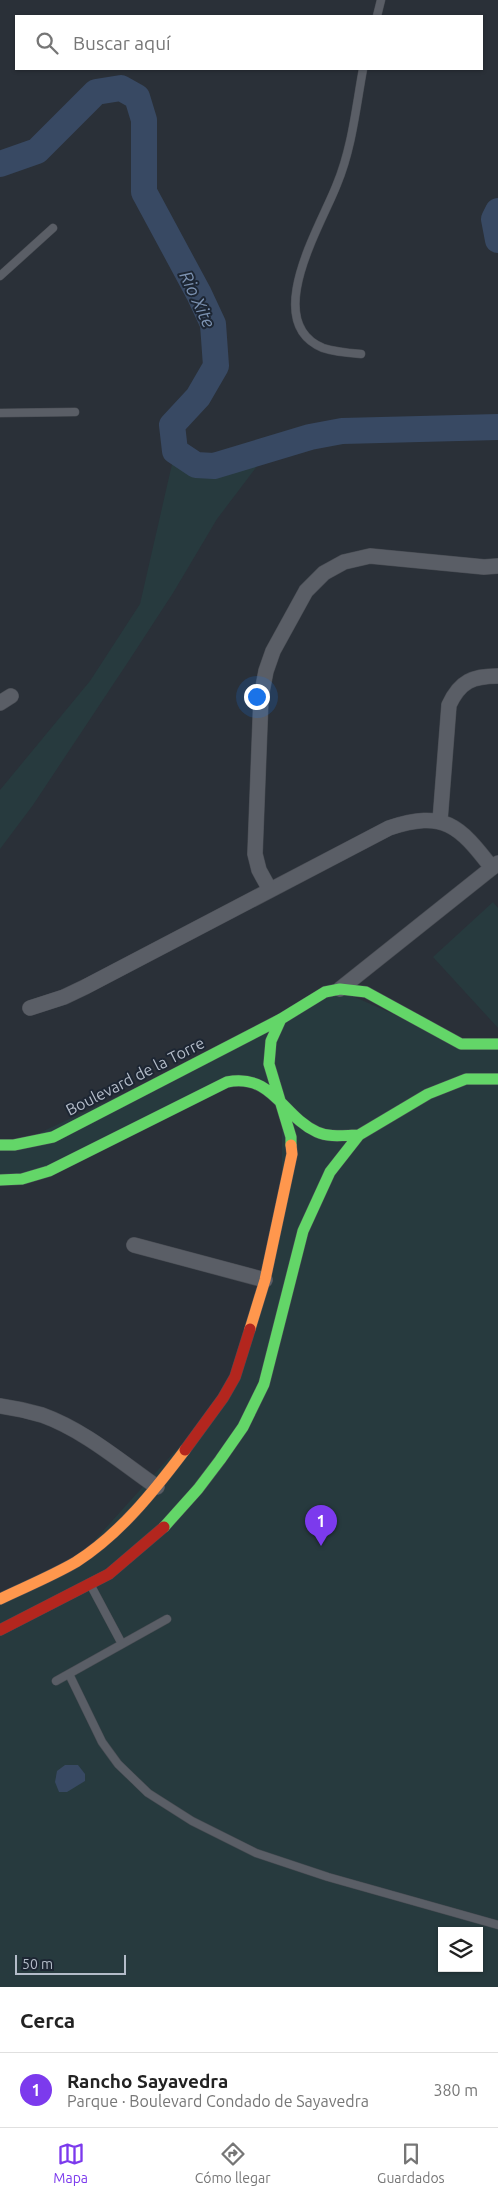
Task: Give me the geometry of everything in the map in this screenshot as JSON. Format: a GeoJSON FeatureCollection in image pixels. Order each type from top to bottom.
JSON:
{"type":"FeatureCollection","features":[{"type":"Feature","properties":{"kind":"street"},"geometry":{"type":"LineString","coordinates":[[270,890],[259,870],[255,854],[261,697],[266,671],[273,651],[306,591],[324,573],[344,562],[370,556],[484,567],[498,566]]}},
{"type":"Feature","properties":{"kind":"street"},"geometry":{"type":"LineString","coordinates":[[440,821],[449,705],[455,692],[468,682],[481,676],[498,676]]}},
{"type":"Feature","properties":{"kind":"street"},"geometry":{"type":"LineString","coordinates":[[30,1008],[64,997],[85,987],[389,828],[414,820],[440,821],[458,830],[495,866],[340,989]]}},
{"type":"Feature","properties":{"kind":"street"},"geometry":{"type":"LineString","coordinates":[[340,989],[366,992],[461,1044],[468,1054]]}},
{"type":"Feature","properties":{"kind":"street","name":"Boulevard de la Torre"},"geometry":{"type":"LineString","coordinates":[[0,1145],[14,1146],[53,1137],[280,1018],[325,992],[340,989]]}},
{"type":"Feature","properties":{"kind":"street"},"geometry":{"type":"LineString","coordinates":[[0,1599],[75,1562],[103,1542],[157,1487],[224,1398],[235,1377],[265,1280],[292,1154],[291,1137],[270,1064],[271,1041],[280,1018]]}},
{"type":"Feature","properties":{"kind":"street"},"geometry":{"type":"LineString","coordinates":[[461,1044],[498,1044]]}},
{"type":"Feature","properties":{"kind":"street"},"geometry":{"type":"LineString","coordinates":[[466,1079],[470,1067]]}},
{"type":"Feature","properties":{"kind":"street"},"geometry":{"type":"LineString","coordinates":[[0,1630],[90,1584],[126,1561],[160,1531],[198,1489],[242,1427],[264,1384],[303,1231],[330,1172],[359,1134],[428,1094],[466,1079],[498,1079]]}},
{"type":"Feature","properties":{"kind":"street"},"geometry":{"type":"LineString","coordinates":[[0,1180],[11,1181],[36,1176],[73,1161],[227,1082],[245,1080],[264,1088],[281,1101],[299,1120],[315,1131],[332,1136],[359,1134]]}},
{"type":"Feature","properties":{"kind":"street"},"geometry":{"type":"LineString","coordinates":[[134,1245],[265,1280]]}},
{"type":"Feature","properties":{"kind":"street"},"geometry":{"type":"LineString","coordinates":[[0,1406],[42,1415],[64,1425],[82,1435],[157,1487]]}},
{"type":"Feature","properties":{"kind":"lane"},"geometry":{"type":"LineString","coordinates":[[377,15],[381,0]]}},
{"type":"Feature","properties":{"kind":"lane"},"geometry":{"type":"LineString","coordinates":[[361,354],[322,347],[305,336],[296,320],[295,302],[303,264],[311,240],[338,184],[363,70]]}},
{"type":"Feature","properties":{"kind":"lane"},"geometry":{"type":"LineString","coordinates":[[0,276],[53,228]]}},
{"type":"Feature","properties":{"kind":"lane"},"geometry":{"type":"LineString","coordinates":[[0,413],[75,412]]}},
{"type":"Feature","properties":{"kind":"lane"},"geometry":{"type":"LineString","coordinates":[[90,1584],[122,1644]]}},
{"type":"Feature","properties":{"kind":"lane"},"geometry":{"type":"LineString","coordinates":[[56,1681],[167,1619]]}},
{"type":"Feature","properties":{"kind":"lane"},"geometry":{"type":"LineString","coordinates":[[68,1674],[102,1742],[118,1764],[148,1793],[192,1820],[256,1853],[328,1877],[498,1925]]}},
{"type":"Feature","properties":{"kind":"green space"},"geometry":{"type":"Polygon","coordinates":[[[270,449],[217,519],[173,593],[130,659],[33,805],[0,849],[0,790],[90,681],[140,604],[175,451],[196,465],[214,466],[270,449]]]}},
{"type":"Feature","properties":{"kind":"green space"},"geometry":{"type":"Polygon","coordinates":[[[493,902],[498,908],[498,1028],[433,957],[493,902]]]}},
{"type":"Feature","properties":{"kind":"green space"},"geometry":{"type":"Polygon","coordinates":[[[341,991],[461,1044],[498,1044],[498,1987],[0,1987],[0,1598],[75,1562],[223,1398],[282,1209],[282,1102],[245,1078],[73,1161],[0,1180],[0,1145],[14,1145],[341,991]]]}},
{"type":"Feature","properties":{"kind":"water"},"geometry":{"type":"Polygon","coordinates":[[[65,1765],[78,1765],[85,1774],[85,1781],[67,1792],[59,1792],[55,1782],[57,1771],[65,1765]]]}},
{"type":"Feature","properties":{"kind":"waterway","name":"Rio Xite"},"geometry":{"type":"LineString","coordinates":[[0,164],[37,151],[96,92],[121,88],[137,97],[144,120],[144,192],[213,324],[216,366],[198,397],[172,425],[175,451],[196,465],[214,466],[310,437],[342,431],[498,427]]}},
{"type":"Feature","properties":{"kind":"waterway","name":"Rio Xite"},"geometry":{"type":"LineString","coordinates":[[498,211],[494,219],[498,240]]}},
{"type":"Feature","properties":{"kind":"traffic: fast"},"geometry":{"type":"LineString","coordinates":[[0,1145],[14,1145],[53,1137],[281,1019],[325,992],[340,989],[366,992],[461,1044],[498,1044]]}},
{"type":"Feature","properties":{"kind":"traffic: fast"},"geometry":{"type":"LineString","coordinates":[[281,1019],[271,1041],[269,1064],[291,1137],[291,1145]]}},
{"type":"Feature","properties":{"kind":"traffic: fast"},"geometry":{"type":"LineString","coordinates":[[164,1527],[198,1489],[220,1460],[243,1427],[264,1384],[303,1231],[330,1172],[359,1135],[428,1094],[466,1079],[498,1079]]}},
{"type":"Feature","properties":{"kind":"traffic: fast"},"geometry":{"type":"LineString","coordinates":[[0,1180],[22,1179],[49,1171],[227,1082],[243,1081],[256,1084],[276,1098],[305,1125],[317,1132],[332,1136],[359,1135]]}},
{"type":"Feature","properties":{"kind":"traffic: slow"},"geometry":{"type":"LineString","coordinates":[[250,1329],[265,1280],[292,1154],[291,1145]]}},
{"type":"Feature","properties":{"kind":"traffic: slow"},"geometry":{"type":"LineString","coordinates":[[0,1599],[48,1577],[92,1551],[135,1511],[185,1450]]}},
{"type":"Feature","properties":{"kind":"traffic: jam"},"geometry":{"type":"LineString","coordinates":[[185,1450],[223,1398],[235,1377],[250,1329]]}},
{"type":"Feature","properties":{"kind":"traffic: jam"},"geometry":{"type":"LineString","coordinates":[[0,1630],[109,1574],[164,1527]]}},
{"type":"Feature","properties":{"kind":"place","name":"Rancho Sayavedra"},"geometry":{"type":"Point","coordinates":[321,1546]}}]}
